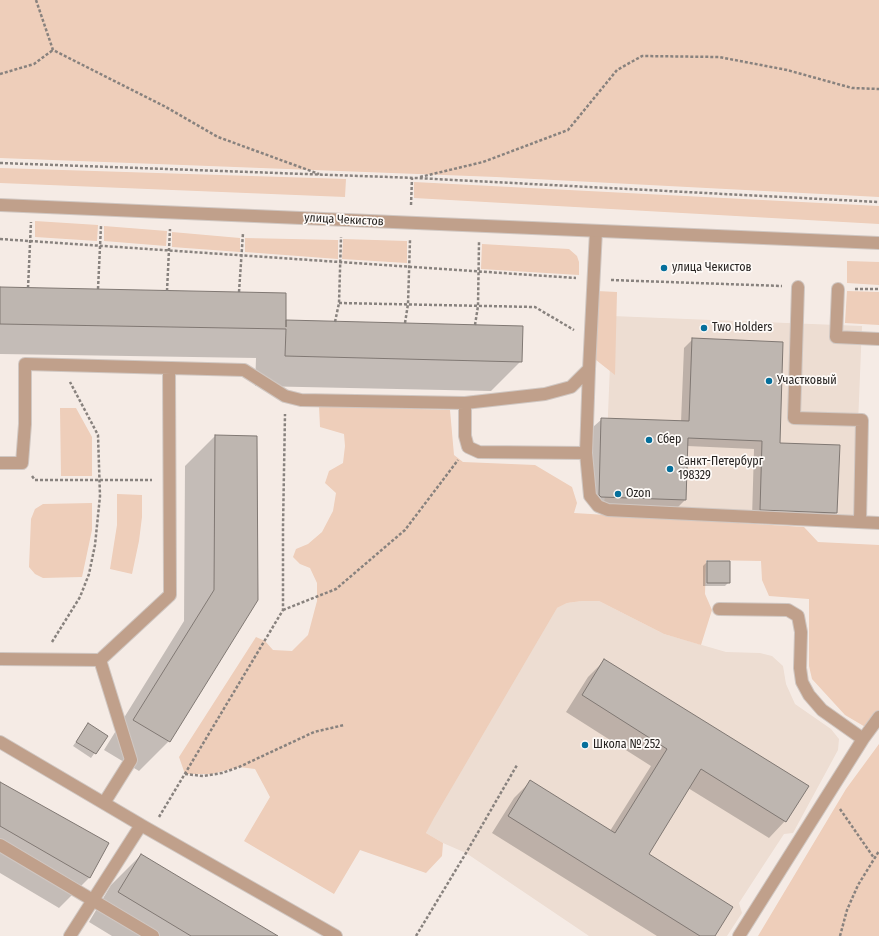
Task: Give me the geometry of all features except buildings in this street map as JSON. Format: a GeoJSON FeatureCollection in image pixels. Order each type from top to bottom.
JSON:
{"type":"FeatureCollection","features":[{"type":"Feature","properties":{"kind":"street","name":"улица Чекистов"},"geometry":{"type":"LineString","coordinates":[[0,205],[879,243]]}},
{"type":"Feature","properties":{"kind":"street"},"geometry":{"type":"LineString","coordinates":[[596,231],[586,453],[590,496],[598,506],[608,510],[879,523]]}},
{"type":"Feature","properties":{"kind":"street"},"geometry":{"type":"LineString","coordinates":[[798,287],[794,418],[862,420],[860,522]]}},
{"type":"Feature","properties":{"kind":"street"},"geometry":{"type":"LineString","coordinates":[[838,289],[836,337],[879,339]]}},
{"type":"Feature","properties":{"kind":"street"},"geometry":{"type":"LineString","coordinates":[[0,463],[22,463],[25,424],[25,364],[244,370],[285,396],[301,400],[464,403],[544,394],[571,387],[589,369]]}},
{"type":"Feature","properties":{"kind":"street"},"geometry":{"type":"LineString","coordinates":[[0,659],[100,660],[170,595],[169,368]]}},
{"type":"Feature","properties":{"kind":"street"},"geometry":{"type":"LineString","coordinates":[[464,403],[465,436],[468,447],[479,452],[586,453]]}},
{"type":"Feature","properties":{"kind":"street"},"geometry":{"type":"LineString","coordinates":[[719,609],[788,610],[798,616],[801,632],[800,668],[802,682],[809,695],[822,710],[863,739]]}},
{"type":"Feature","properties":{"kind":"street"},"geometry":{"type":"LineString","coordinates":[[100,660],[131,760],[104,803]]}},
{"type":"Feature","properties":{"kind":"street"},"geometry":{"type":"LineString","coordinates":[[740,936],[828,794],[879,717]]}},
{"type":"Feature","properties":{"kind":"street"},"geometry":{"type":"LineString","coordinates":[[0,742],[146,828],[336,936]]}},
{"type":"Feature","properties":{"kind":"street"},"geometry":{"type":"LineString","coordinates":[[70,936],[146,828]]}},
{"type":"Feature","properties":{"kind":"street"},"geometry":{"type":"LineString","coordinates":[[0,845],[153,936]]}},
{"type":"Feature","properties":{"kind":"path"},"geometry":{"type":"LineString","coordinates":[[36,0],[53,50],[164,106],[218,137],[322,175]]}},
{"type":"Feature","properties":{"kind":"path"},"geometry":{"type":"LineString","coordinates":[[0,74],[34,64],[53,50]]}},
{"type":"Feature","properties":{"kind":"path"},"geometry":{"type":"LineString","coordinates":[[416,178],[483,162],[568,130],[618,70],[642,56],[719,57],[787,70],[852,88],[879,89]]}},
{"type":"Feature","properties":{"kind":"path"},"geometry":{"type":"LineString","coordinates":[[0,163],[416,178],[879,202]]}},
{"type":"Feature","properties":{"kind":"path"},"geometry":{"type":"LineString","coordinates":[[405,323],[408,304],[412,178]]}},
{"type":"Feature","properties":{"kind":"path"},"geometry":{"type":"LineString","coordinates":[[28,288],[32,206]]}},
{"type":"Feature","properties":{"kind":"path"},"geometry":{"type":"LineString","coordinates":[[98,289],[102,209]]}},
{"type":"Feature","properties":{"kind":"path"},"geometry":{"type":"LineString","coordinates":[[167,291],[170,250],[170,212]]}},
{"type":"Feature","properties":{"kind":"path"},"geometry":{"type":"LineString","coordinates":[[239,292],[243,215]]}},
{"type":"Feature","properties":{"kind":"path"},"geometry":{"type":"LineString","coordinates":[[335,322],[339,303],[341,220]]}},
{"type":"Feature","properties":{"kind":"path"},"geometry":{"type":"LineString","coordinates":[[475,325],[478,306],[480,226]]}},
{"type":"Feature","properties":{"kind":"path"},"geometry":{"type":"LineString","coordinates":[[0,239],[594,279],[798,287]]}},
{"type":"Feature","properties":{"kind":"path"},"geometry":{"type":"LineString","coordinates":[[838,289],[879,290]]}},
{"type":"Feature","properties":{"kind":"path"},"geometry":{"type":"LineString","coordinates":[[339,303],[535,307],[590,339]]}},
{"type":"Feature","properties":{"kind":"path"},"geometry":{"type":"LineString","coordinates":[[33,660],[50,645],[80,597],[89,574],[99,515],[100,496],[98,435],[61,364]]}},
{"type":"Feature","properties":{"kind":"path"},"geometry":{"type":"LineString","coordinates":[[146,828],[185,774],[283,610],[285,396]]}},
{"type":"Feature","properties":{"kind":"path"},"geometry":{"type":"LineString","coordinates":[[283,610],[336,589],[405,530],[468,447]]}},
{"type":"Feature","properties":{"kind":"path"},"geometry":{"type":"LineString","coordinates":[[22,463],[35,480],[169,480]]}},
{"type":"Feature","properties":{"kind":"path"},"geometry":{"type":"LineString","coordinates":[[185,774],[203,776],[222,773],[239,767],[314,732],[344,725]]}},
{"type":"Feature","properties":{"kind":"path"},"geometry":{"type":"LineString","coordinates":[[416,936],[517,765]]}},
{"type":"Feature","properties":{"kind":"path"},"geometry":{"type":"LineString","coordinates":[[828,794],[874,858]]}},
{"type":"Feature","properties":{"kind":"path"},"geometry":{"type":"LineString","coordinates":[[840,936],[848,910],[856,892],[874,858],[879,852]]}},
{"type":"Feature","properties":{"kind":"shaded area"},"geometry":{"type":"Polygon","coordinates":[[[0,0],[879,0],[879,197],[496,177],[0,158],[0,0]]]}},
{"type":"Feature","properties":{"kind":"shaded area"},"geometry":{"type":"Polygon","coordinates":[[[0,168],[346,179],[345,197],[0,183],[0,168]]]}},
{"type":"Feature","properties":{"kind":"shaded area"},"geometry":{"type":"Polygon","coordinates":[[[414,182],[879,206],[879,224],[414,198],[414,182]]]}},
{"type":"Feature","properties":{"kind":"shaded area"},"geometry":{"type":"Polygon","coordinates":[[[35,221],[98,225],[97,241],[35,237],[35,221]]]}},
{"type":"Feature","properties":{"kind":"shaded area"},"geometry":{"type":"Polygon","coordinates":[[[104,226],[167,231],[166,246],[104,241],[104,226]]]}},
{"type":"Feature","properties":{"kind":"shaded area"},"geometry":{"type":"Polygon","coordinates":[[[172,232],[240,238],[240,252],[172,247],[172,232]]]}},
{"type":"Feature","properties":{"kind":"shaded area"},"geometry":{"type":"Polygon","coordinates":[[[245,238],[338,240],[338,259],[245,252],[245,238]]]}},
{"type":"Feature","properties":{"kind":"shaded area"},"geometry":{"type":"Polygon","coordinates":[[[343,239],[407,241],[407,263],[342,259],[343,239]]]}},
{"type":"Feature","properties":{"kind":"shaded area"},"geometry":{"type":"Polygon","coordinates":[[[482,244],[569,249],[577,256],[579,262],[579,275],[481,269],[482,244]]]}},
{"type":"Feature","properties":{"kind":"shaded area"},"geometry":{"type":"Polygon","coordinates":[[[847,261],[879,262],[879,285],[847,283],[847,261]]]}},
{"type":"Feature","properties":{"kind":"shaded area"},"geometry":{"type":"Polygon","coordinates":[[[597,291],[617,292],[615,375],[596,360],[597,291]]]}},
{"type":"Feature","properties":{"kind":"shaded area"},"geometry":{"type":"Polygon","coordinates":[[[847,291],[879,292],[879,325],[845,323],[847,291]]]}},
{"type":"Feature","properties":{"kind":"shaded area"},"geometry":{"type":"Polygon","coordinates":[[[612,316],[862,326],[854,522],[604,512],[612,316]]]}},
{"type":"Feature","properties":{"kind":"shaded area"},"geometry":{"type":"Polygon","coordinates":[[[319,406],[450,410],[454,455],[463,462],[535,465],[572,487],[577,503],[574,513],[804,527],[818,542],[879,545],[879,710],[867,728],[845,715],[812,679],[809,666],[809,599],[769,596],[762,580],[761,561],[706,560],[705,594],[712,610],[701,645],[664,634],[599,601],[567,603],[557,608],[426,833],[443,843],[442,856],[426,873],[360,850],[334,894],[244,841],[270,797],[255,769],[239,767],[212,774],[185,774],[179,757],[256,637],[265,641],[273,650],[292,651],[308,635],[317,601],[317,583],[310,568],[300,564],[293,557],[296,549],[308,544],[322,532],[333,511],[336,493],[325,483],[329,471],[343,463],[345,446],[344,434],[320,427],[319,406]]]}},
{"type":"Feature","properties":{"kind":"shaded area"},"geometry":{"type":"Polygon","coordinates":[[[60,408],[76,408],[92,437],[92,476],[61,476],[60,408]]]}},
{"type":"Feature","properties":{"kind":"shaded area"},"geometry":{"type":"Polygon","coordinates":[[[117,494],[142,495],[142,517],[139,541],[132,574],[110,569],[117,525],[117,494]]]}},
{"type":"Feature","properties":{"kind":"shaded area"},"geometry":{"type":"Polygon","coordinates":[[[92,503],[92,530],[82,577],[43,578],[35,574],[29,567],[31,519],[35,509],[43,504],[92,503]]]}},
{"type":"Feature","properties":{"kind":"shaded area","name":"Школа № 252"},"geometry":{"type":"Polygon","coordinates":[[[450,545],[557,608],[567,603],[599,601],[664,634],[726,652],[760,653],[772,656],[783,666],[786,684],[795,704],[831,729],[839,739],[838,750],[793,833],[784,834],[739,903],[742,913],[727,936],[589,936],[466,853],[443,843],[426,833],[433,818],[450,545]]]}},
{"type":"Feature","properties":{"kind":"shaded area"},"geometry":{"type":"Polygon","coordinates":[[[879,744],[879,936],[758,936],[846,789],[879,744]]]}},
{"type":"Feature","properties":{"kind":"place","name":"улица Чекистов"},"geometry":{"type":"Point","coordinates":[664,268]}},
{"type":"Feature","properties":{"kind":"place","name":"Two Holders"},"geometry":{"type":"Point","coordinates":[704,328]}},
{"type":"Feature","properties":{"kind":"place","name":"Участковый"},"geometry":{"type":"Point","coordinates":[769,381]}},
{"type":"Feature","properties":{"kind":"place","name":"Сбер"},"geometry":{"type":"Point","coordinates":[649,440]}},
{"type":"Feature","properties":{"kind":"place","name":"Санкт-Петербург 198329"},"geometry":{"type":"Point","coordinates":[670,469]}},
{"type":"Feature","properties":{"kind":"place","name":"Ozon"},"geometry":{"type":"Point","coordinates":[618,494]}},
{"type":"Feature","properties":{"kind":"place","name":"Школа № 252"},"geometry":{"type":"Point","coordinates":[585,745]}}]}
